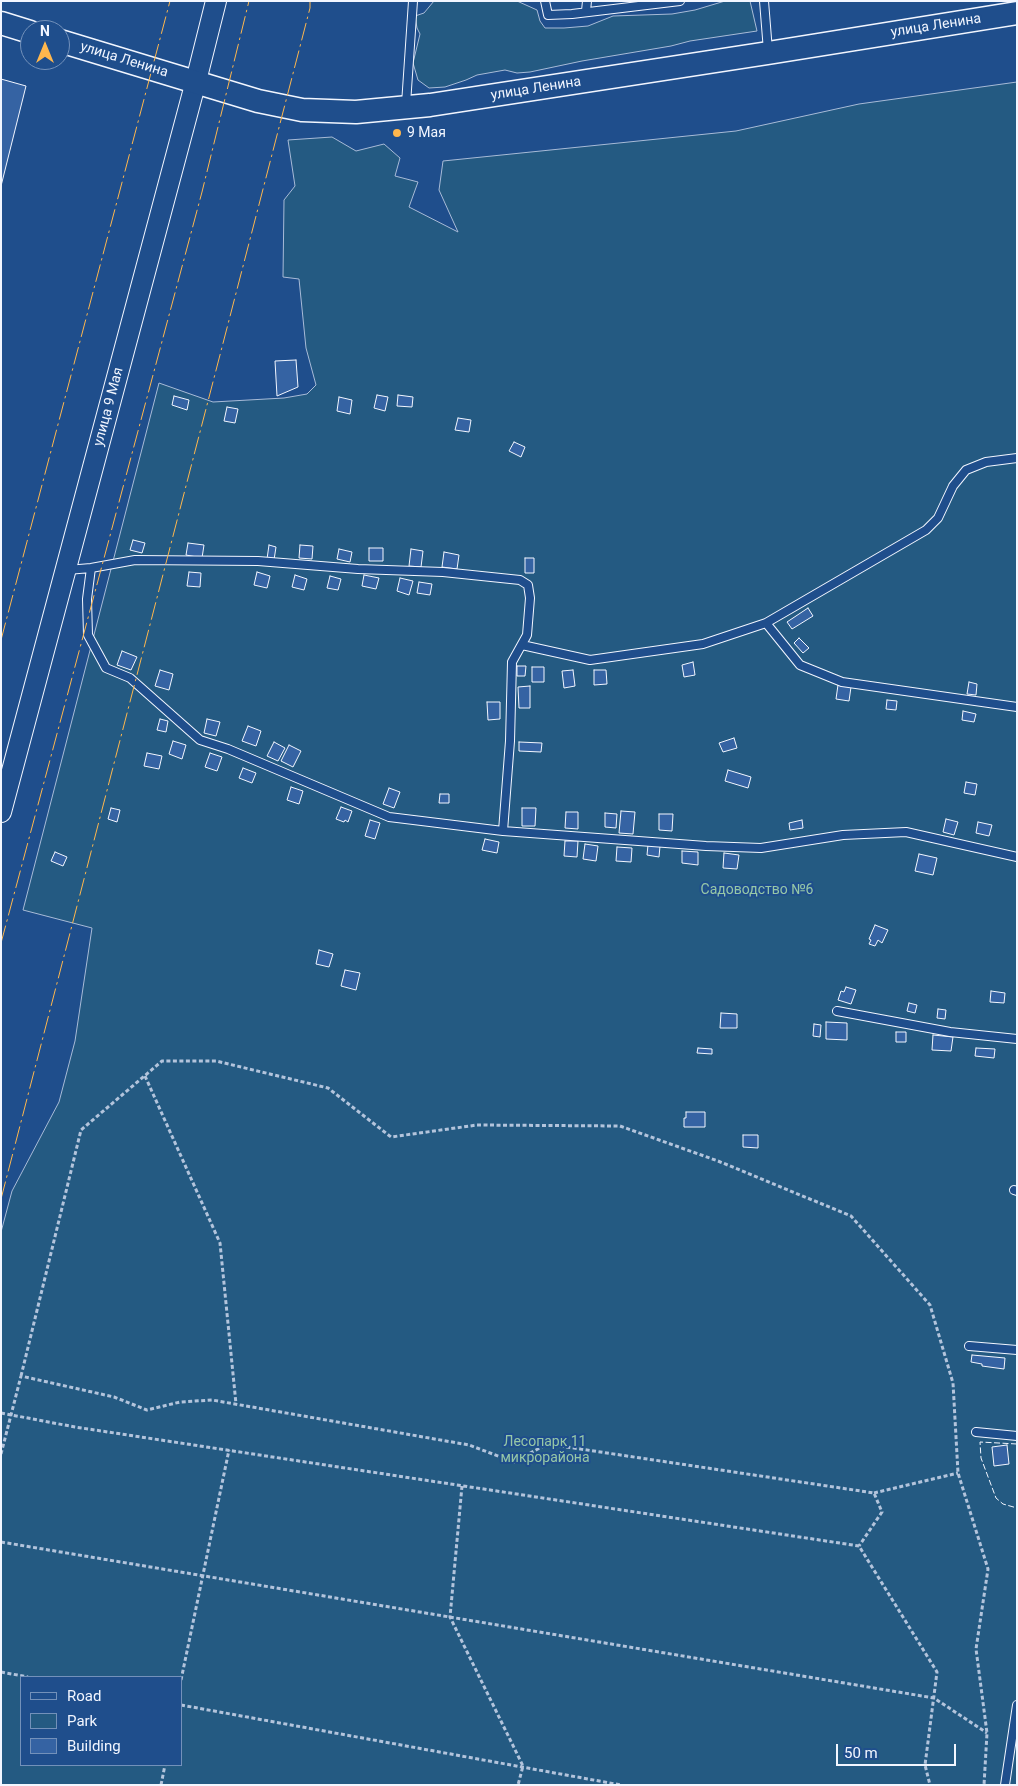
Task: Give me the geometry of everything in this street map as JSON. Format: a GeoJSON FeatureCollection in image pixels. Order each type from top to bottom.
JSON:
{"type":"FeatureCollection","features":[{"type":"Feature","properties":{"kind":"main road","name":"улица 9 Мая"},"geometry":{"type":"LineString","coordinates":[[1,812],[216,1]]}},
{"type":"Feature","properties":{"kind":"main road","name":"улица Ленина"},"geometry":{"type":"LineString","coordinates":[[70,44],[258,101],[302,110],[356,112],[406,109],[1017,13]]}},
{"type":"Feature","properties":{"kind":"main road"},"geometry":{"type":"LineString","coordinates":[[1,23],[20,29]]}},
{"type":"Feature","properties":{"kind":"lane"},"geometry":{"type":"LineString","coordinates":[[406,109],[413,1]]}},
{"type":"Feature","properties":{"kind":"lane"},"geometry":{"type":"LineString","coordinates":[[545,1],[548,15],[572,14],[680,1]]}},
{"type":"Feature","properties":{"kind":"lane"},"geometry":{"type":"LineString","coordinates":[[586,11],[588,1]]}},
{"type":"Feature","properties":{"kind":"lane"},"geometry":{"type":"LineString","coordinates":[[603,10],[604,1]]}},
{"type":"Feature","properties":{"kind":"lane"},"geometry":{"type":"LineString","coordinates":[[764,1],[768,53]]}},
{"type":"Feature","properties":{"kind":"lane"},"geometry":{"type":"LineString","coordinates":[[522,644],[590,660],[703,644],[766,623],[926,530],[938,518],[953,486],[966,470],[986,462],[1017,458]]}},
{"type":"Feature","properties":{"kind":"lane"},"geometry":{"type":"LineString","coordinates":[[65,570],[91,568],[135,560],[258,561],[358,570],[443,572],[520,580],[528,585],[530,598],[527,635],[512,662],[510,741],[502,831]]}},
{"type":"Feature","properties":{"kind":"lane"},"geometry":{"type":"LineString","coordinates":[[91,568],[87,599],[88,635],[106,668],[130,678],[200,740],[228,749],[389,817],[502,831],[706,846],[762,848],[843,835],[906,832],[1017,857]]}},
{"type":"Feature","properties":{"kind":"lane"},"geometry":{"type":"LineString","coordinates":[[766,623],[800,665],[842,682],[1017,706]]}},
{"type":"Feature","properties":{"kind":"lane"},"geometry":{"type":"LineString","coordinates":[[838,1011],[950,1032],[1017,1039]]}},
{"type":"Feature","properties":{"kind":"lane"},"geometry":{"type":"LineString","coordinates":[[969,1346],[1017,1350]]}},
{"type":"Feature","properties":{"kind":"lane"},"geometry":{"type":"LineString","coordinates":[[976,1432],[1017,1436]]}},
{"type":"Feature","properties":{"kind":"lane"},"geometry":{"type":"LineString","coordinates":[[1005,1785],[1017,1704]]}},
{"type":"Feature","properties":{"kind":"path"},"geometry":{"type":"LineString","coordinates":[[1,1454],[81,1130],[162,1061],[216,1061],[328,1088],[391,1137],[476,1125],[620,1126],[718,1161],[851,1216],[930,1305],[953,1383],[958,1473],[988,1569],[976,1649],[987,1733],[984,1785]]}},
{"type":"Feature","properties":{"kind":"path"},"geometry":{"type":"LineString","coordinates":[[145,1076],[220,1243],[236,1404]]}},
{"type":"Feature","properties":{"kind":"path"},"geometry":{"type":"LineString","coordinates":[[21,1376],[114,1397],[147,1410],[188,1401],[212,1400],[469,1445],[514,1462],[547,1444],[874,1493],[958,1473]]}},
{"type":"Feature","properties":{"kind":"path"},"geometry":{"type":"LineString","coordinates":[[1,1413],[75,1427],[859,1546],[937,1672],[926,1765],[930,1785]]}},
{"type":"Feature","properties":{"kind":"path"},"geometry":{"type":"LineString","coordinates":[[182,1676],[229,1450]]}},
{"type":"Feature","properties":{"kind":"path"},"geometry":{"type":"LineString","coordinates":[[462,1486],[450,1617],[523,1766],[518,1785]]}},
{"type":"Feature","properties":{"kind":"path"},"geometry":{"type":"LineString","coordinates":[[859,1546],[882,1512],[874,1493]]}},
{"type":"Feature","properties":{"kind":"path"},"geometry":{"type":"LineString","coordinates":[[1,1542],[934,1698],[987,1733]]}},
{"type":"Feature","properties":{"kind":"path"},"geometry":{"type":"LineString","coordinates":[[1,1672],[23,1676]]}},
{"type":"Feature","properties":{"kind":"path"},"geometry":{"type":"LineString","coordinates":[[182,1705],[621,1785]]}},
{"type":"Feature","properties":{"kind":"path"},"geometry":{"type":"LineString","coordinates":[[161,1785],[165,1766]]}},
{"type":"Feature","properties":{"kind":"green space"},"geometry":{"type":"Polygon","coordinates":[[[434,1],[517,1],[537,10],[540,21],[545,28],[564,28],[588,26],[613,16],[672,14],[695,10],[725,1],[750,1],[757,31],[690,41],[530,72],[517,73],[505,70],[477,75],[445,87],[429,88],[418,80],[413,63],[420,34],[415,16],[424,13],[434,1]]]}},
{"type":"Feature","properties":{"kind":"green space"},"geometry":{"type":"Polygon","coordinates":[[[1017,82],[1017,1785],[1,1785],[1,1232],[12,1191],[59,1102],[75,1041],[92,928],[23,910],[159,383],[213,402],[284,398],[307,394],[316,385],[306,348],[299,279],[283,277],[284,200],[295,186],[288,140],[332,137],[356,151],[384,144],[400,158],[395,176],[418,182],[409,207],[458,232],[439,190],[443,161],[736,131],[859,104],[1017,82]]]}},
{"type":"Feature","properties":{"kind":"building"},"geometry":{"type":"Polygon","coordinates":[[[1,79],[26,86],[1,186],[1,79]]]}},
{"type":"Feature","properties":{"kind":"building"},"geometry":{"type":"Polygon","coordinates":[[[296,360],[298,387],[277,396],[275,361],[296,360]]]}},
{"type":"Feature","properties":{"kind":"building"},"geometry":{"type":"Polygon","coordinates":[[[377,395],[388,397],[385,411],[374,408],[377,395]]]}},
{"type":"Feature","properties":{"kind":"building"},"geometry":{"type":"Polygon","coordinates":[[[398,395],[413,397],[412,407],[397,406],[398,395]]]}},
{"type":"Feature","properties":{"kind":"building"},"geometry":{"type":"Polygon","coordinates":[[[174,396],[189,400],[187,410],[172,405],[174,396]]]}},
{"type":"Feature","properties":{"kind":"building"},"geometry":{"type":"Polygon","coordinates":[[[339,397],[352,400],[350,414],[337,411],[339,397]]]}},
{"type":"Feature","properties":{"kind":"building"},"geometry":{"type":"Polygon","coordinates":[[[227,407],[238,409],[235,423],[224,421],[227,407]]]}},
{"type":"Feature","properties":{"kind":"building"},"geometry":{"type":"Polygon","coordinates":[[[458,418],[471,420],[469,432],[455,430],[458,418]]]}},
{"type":"Feature","properties":{"kind":"building"},"geometry":{"type":"Polygon","coordinates":[[[514,442],[525,447],[521,457],[509,451],[514,442]]]}},
{"type":"Feature","properties":{"kind":"building"},"geometry":{"type":"Polygon","coordinates":[[[133,540],[145,543],[142,553],[130,550],[133,540]]]}},
{"type":"Feature","properties":{"kind":"building"},"geometry":{"type":"Polygon","coordinates":[[[188,543],[204,545],[202,558],[186,555],[188,543]]]}},
{"type":"Feature","properties":{"kind":"building"},"geometry":{"type":"Polygon","coordinates":[[[269,545],[276,547],[274,560],[267,559],[269,545]]]}},
{"type":"Feature","properties":{"kind":"building"},"geometry":{"type":"Polygon","coordinates":[[[300,545],[313,546],[312,559],[299,558],[300,545]]]}},
{"type":"Feature","properties":{"kind":"building"},"geometry":{"type":"Polygon","coordinates":[[[369,548],[383,548],[383,561],[369,561],[369,548]]]}},
{"type":"Feature","properties":{"kind":"building"},"geometry":{"type":"Polygon","coordinates":[[[339,549],[352,552],[350,562],[337,559],[339,549]]]}},
{"type":"Feature","properties":{"kind":"building"},"geometry":{"type":"Polygon","coordinates":[[[411,549],[423,551],[421,567],[409,566],[411,549]]]}},
{"type":"Feature","properties":{"kind":"building"},"geometry":{"type":"Polygon","coordinates":[[[444,552],[459,555],[457,569],[442,567],[444,552]]]}},
{"type":"Feature","properties":{"kind":"building"},"geometry":{"type":"Polygon","coordinates":[[[525,558],[534,558],[534,573],[525,573],[525,558]]]}},
{"type":"Feature","properties":{"kind":"building"},"geometry":{"type":"Polygon","coordinates":[[[189,572],[201,573],[200,587],[187,586],[189,572]]]}},
{"type":"Feature","properties":{"kind":"building"},"geometry":{"type":"Polygon","coordinates":[[[257,572],[270,576],[267,588],[254,585],[257,572]]]}},
{"type":"Feature","properties":{"kind":"building"},"geometry":{"type":"Polygon","coordinates":[[[295,575],[307,579],[304,590],[292,587],[295,575]]]}},
{"type":"Feature","properties":{"kind":"building"},"geometry":{"type":"Polygon","coordinates":[[[364,575],[379,578],[376,589],[362,586],[364,575]]]}},
{"type":"Feature","properties":{"kind":"building"},"geometry":{"type":"Polygon","coordinates":[[[330,576],[341,579],[338,590],[327,588],[330,576]]]}},
{"type":"Feature","properties":{"kind":"building"},"geometry":{"type":"Polygon","coordinates":[[[400,578],[413,581],[409,595],[397,591],[400,578]]]}},
{"type":"Feature","properties":{"kind":"building"},"geometry":{"type":"Polygon","coordinates":[[[419,582],[432,584],[430,595],[417,593],[419,582]]]}},
{"type":"Feature","properties":{"kind":"building"},"geometry":{"type":"Polygon","coordinates":[[[808,608],[813,616],[792,629],[787,622],[808,608]]]}},
{"type":"Feature","properties":{"kind":"building"},"geometry":{"type":"Polygon","coordinates":[[[799,638],[809,648],[803,653],[794,643],[799,638]]]}},
{"type":"Feature","properties":{"kind":"building"},"geometry":{"type":"Polygon","coordinates":[[[122,651],[137,657],[131,670],[117,665],[122,651]]]}},
{"type":"Feature","properties":{"kind":"building"},"geometry":{"type":"Polygon","coordinates":[[[693,662],[695,675],[684,677],[682,665],[693,662]]]}},
{"type":"Feature","properties":{"kind":"building"},"geometry":{"type":"Polygon","coordinates":[[[517,666],[526,666],[525,676],[517,676],[517,666]]]}},
{"type":"Feature","properties":{"kind":"building"},"geometry":{"type":"Polygon","coordinates":[[[532,667],[544,667],[544,682],[532,682],[532,667]]]}},
{"type":"Feature","properties":{"kind":"building"},"geometry":{"type":"Polygon","coordinates":[[[160,670],[173,674],[169,690],[155,686],[160,670]]]}},
{"type":"Feature","properties":{"kind":"building"},"geometry":{"type":"Polygon","coordinates":[[[573,670],[575,686],[564,688],[562,671],[573,670]]]}},
{"type":"Feature","properties":{"kind":"building"},"geometry":{"type":"Polygon","coordinates":[[[594,670],[606,670],[607,684],[594,685],[594,670]]]}},
{"type":"Feature","properties":{"kind":"building"},"geometry":{"type":"Polygon","coordinates":[[[969,682],[977,684],[976,695],[967,694],[969,682]]]}},
{"type":"Feature","properties":{"kind":"building"},"geometry":{"type":"Polygon","coordinates":[[[838,685],[851,687],[849,701],[836,699],[838,685]]]}},
{"type":"Feature","properties":{"kind":"building"},"geometry":{"type":"Polygon","coordinates":[[[530,686],[530,708],[519,708],[518,687],[530,686]]]}},
{"type":"Feature","properties":{"kind":"building"},"geometry":{"type":"Polygon","coordinates":[[[887,700],[897,701],[896,710],[886,709],[887,700]]]}},
{"type":"Feature","properties":{"kind":"building"},"geometry":{"type":"Polygon","coordinates":[[[487,702],[500,702],[500,719],[488,720],[487,702]]]}},
{"type":"Feature","properties":{"kind":"building"},"geometry":{"type":"Polygon","coordinates":[[[963,711],[976,714],[974,722],[962,720],[963,711]]]}},
{"type":"Feature","properties":{"kind":"building"},"geometry":{"type":"Polygon","coordinates":[[[160,719],[168,721],[166,732],[157,730],[160,719]]]}},
{"type":"Feature","properties":{"kind":"building"},"geometry":{"type":"Polygon","coordinates":[[[207,719],[220,722],[216,736],[204,733],[207,719]]]}},
{"type":"Feature","properties":{"kind":"building"},"geometry":{"type":"Polygon","coordinates":[[[248,726],[261,731],[256,746],[242,741],[248,726]]]}},
{"type":"Feature","properties":{"kind":"building"},"geometry":{"type":"Polygon","coordinates":[[[734,738],[737,748],[723,752],[719,743],[734,738]]]}},
{"type":"Feature","properties":{"kind":"building"},"geometry":{"type":"Polygon","coordinates":[[[173,741],[186,745],[182,759],[169,754],[173,741]]]}},
{"type":"Feature","properties":{"kind":"building"},"geometry":{"type":"Polygon","coordinates":[[[274,742],[285,748],[278,761],[267,756],[274,742]]]}},
{"type":"Feature","properties":{"kind":"building"},"geometry":{"type":"Polygon","coordinates":[[[519,742],[542,743],[541,752],[519,751],[519,742]]]}},
{"type":"Feature","properties":{"kind":"building"},"geometry":{"type":"Polygon","coordinates":[[[289,745],[301,751],[293,767],[281,761],[289,745]]]}},
{"type":"Feature","properties":{"kind":"building"},"geometry":{"type":"Polygon","coordinates":[[[147,753],[162,756],[159,769],[144,766],[147,753]]]}},
{"type":"Feature","properties":{"kind":"building"},"geometry":{"type":"Polygon","coordinates":[[[210,753],[222,757],[217,771],[205,767],[210,753]]]}},
{"type":"Feature","properties":{"kind":"building"},"geometry":{"type":"Polygon","coordinates":[[[243,768],[256,773],[252,783],[239,778],[243,768]]]}},
{"type":"Feature","properties":{"kind":"building"},"geometry":{"type":"Polygon","coordinates":[[[728,770],[751,777],[748,788],[725,781],[728,770]]]}},
{"type":"Feature","properties":{"kind":"building"},"geometry":{"type":"Polygon","coordinates":[[[966,782],[977,784],[975,795],[964,793],[966,782]]]}},
{"type":"Feature","properties":{"kind":"building"},"geometry":{"type":"Polygon","coordinates":[[[291,787],[303,791],[299,804],[287,800],[291,787]]]}},
{"type":"Feature","properties":{"kind":"building"},"geometry":{"type":"Polygon","coordinates":[[[389,788],[400,792],[394,808],[383,804],[389,788]]]}},
{"type":"Feature","properties":{"kind":"building"},"geometry":{"type":"Polygon","coordinates":[[[440,794],[449,794],[449,803],[439,803],[440,794]]]}},
{"type":"Feature","properties":{"kind":"building"},"geometry":{"type":"Polygon","coordinates":[[[341,807],[352,811],[348,822],[336,819],[341,807]]]}},
{"type":"Feature","properties":{"kind":"building"},"geometry":{"type":"Polygon","coordinates":[[[111,808],[120,810],[117,822],[108,819],[111,808]]]}},
{"type":"Feature","properties":{"kind":"building"},"geometry":{"type":"Polygon","coordinates":[[[522,808],[536,808],[535,826],[522,826],[522,808]]]}},
{"type":"Feature","properties":{"kind":"building"},"geometry":{"type":"Polygon","coordinates":[[[621,811],[635,812],[633,834],[619,833],[621,811]]]}},
{"type":"Feature","properties":{"kind":"building"},"geometry":{"type":"Polygon","coordinates":[[[566,812],[578,812],[578,829],[565,828],[566,812]]]}},
{"type":"Feature","properties":{"kind":"building"},"geometry":{"type":"Polygon","coordinates":[[[605,813],[617,814],[616,828],[605,827],[605,813]]]}},
{"type":"Feature","properties":{"kind":"building"},"geometry":{"type":"Polygon","coordinates":[[[659,814],[673,814],[672,831],[659,830],[659,814]]]}},
{"type":"Feature","properties":{"kind":"building"},"geometry":{"type":"Polygon","coordinates":[[[946,819],[958,822],[954,835],[943,832],[946,819]]]}},
{"type":"Feature","properties":{"kind":"building"},"geometry":{"type":"Polygon","coordinates":[[[370,820],[380,823],[375,839],[365,836],[370,820]]]}},
{"type":"Feature","properties":{"kind":"building"},"geometry":{"type":"Polygon","coordinates":[[[802,820],[803,828],[790,830],[789,823],[802,820]]]}},
{"type":"Feature","properties":{"kind":"building"},"geometry":{"type":"Polygon","coordinates":[[[978,822],[992,825],[989,836],[976,833],[978,822]]]}},
{"type":"Feature","properties":{"kind":"building"},"geometry":{"type":"Polygon","coordinates":[[[485,839],[499,842],[497,853],[482,850],[485,839]]]}},
{"type":"Feature","properties":{"kind":"building"},"geometry":{"type":"Polygon","coordinates":[[[565,841],[578,841],[577,857],[564,856],[565,841]]]}},
{"type":"Feature","properties":{"kind":"building"},"geometry":{"type":"Polygon","coordinates":[[[585,844],[598,846],[596,861],[583,859],[585,844]]]}},
{"type":"Feature","properties":{"kind":"building"},"geometry":{"type":"Polygon","coordinates":[[[648,845],[660,846],[659,857],[647,855],[648,845]]]}},
{"type":"Feature","properties":{"kind":"building"},"geometry":{"type":"Polygon","coordinates":[[[617,847],[632,848],[631,862],[616,861],[617,847]]]}},
{"type":"Feature","properties":{"kind":"building"},"geometry":{"type":"Polygon","coordinates":[[[682,851],[698,852],[698,865],[682,863],[682,851]]]}},
{"type":"Feature","properties":{"kind":"building"},"geometry":{"type":"Polygon","coordinates":[[[55,852],[67,857],[63,866],[51,861],[55,852]]]}},
{"type":"Feature","properties":{"kind":"building"},"geometry":{"type":"Polygon","coordinates":[[[724,853],[739,855],[737,869],[723,868],[724,853]]]}},
{"type":"Feature","properties":{"kind":"building"},"geometry":{"type":"Polygon","coordinates":[[[919,854],[937,858],[933,875],[915,871],[919,854]]]}},
{"type":"Feature","properties":{"kind":"building"},"geometry":{"type":"Polygon","coordinates":[[[875,925],[888,930],[882,943],[878,940],[875,946],[869,944],[871,940],[869,939],[875,925]]]}},
{"type":"Feature","properties":{"kind":"building"},"geometry":{"type":"Polygon","coordinates":[[[319,950],[333,954],[329,967],[316,964],[319,950]]]}},
{"type":"Feature","properties":{"kind":"building"},"geometry":{"type":"Polygon","coordinates":[[[345,970],[360,973],[356,990],[341,986],[345,970]]]}},
{"type":"Feature","properties":{"kind":"building"},"geometry":{"type":"Polygon","coordinates":[[[846,987],[856,990],[851,1004],[838,1000],[841,991],[844,992],[846,987]]]}},
{"type":"Feature","properties":{"kind":"building"},"geometry":{"type":"Polygon","coordinates":[[[991,991],[1005,993],[1004,1003],[990,1002],[991,991]]]}},
{"type":"Feature","properties":{"kind":"building"},"geometry":{"type":"Polygon","coordinates":[[[909,1003],[917,1005],[915,1013],[907,1011],[909,1003]]]}},
{"type":"Feature","properties":{"kind":"building"},"geometry":{"type":"Polygon","coordinates":[[[938,1009],[946,1010],[945,1019],[937,1018],[938,1009]]]}},
{"type":"Feature","properties":{"kind":"building"},"geometry":{"type":"Polygon","coordinates":[[[721,1013],[737,1014],[737,1028],[720,1028],[721,1013]]]}},
{"type":"Feature","properties":{"kind":"building"},"geometry":{"type":"Polygon","coordinates":[[[826,1022],[847,1023],[847,1040],[826,1039],[826,1022]]]}},
{"type":"Feature","properties":{"kind":"building"},"geometry":{"type":"Polygon","coordinates":[[[814,1024],[821,1025],[820,1037],[813,1036],[814,1024]]]}},
{"type":"Feature","properties":{"kind":"building"},"geometry":{"type":"Polygon","coordinates":[[[896,1032],[906,1032],[906,1042],[896,1042],[896,1032]]]}},
{"type":"Feature","properties":{"kind":"building"},"geometry":{"type":"Polygon","coordinates":[[[933,1035],[953,1037],[951,1051],[932,1050],[933,1035]]]}},
{"type":"Feature","properties":{"kind":"building"},"geometry":{"type":"Polygon","coordinates":[[[698,1048],[712,1049],[712,1054],[697,1053],[698,1048]]]}},
{"type":"Feature","properties":{"kind":"building"},"geometry":{"type":"Polygon","coordinates":[[[976,1048],[995,1049],[994,1058],[975,1056],[976,1048]]]}},
{"type":"Feature","properties":{"kind":"building"},"geometry":{"type":"Polygon","coordinates":[[[686,1112],[705,1112],[705,1127],[684,1127],[686,1112]]]}},
{"type":"Feature","properties":{"kind":"building"},"geometry":{"type":"Polygon","coordinates":[[[743,1135],[758,1135],[758,1148],[743,1147],[743,1135]]]}},
{"type":"Feature","properties":{"kind":"building"},"geometry":{"type":"Polygon","coordinates":[[[972,1355],[1005,1358],[1004,1369],[982,1366],[982,1364],[971,1362],[972,1355]]]}},
{"type":"Feature","properties":{"kind":"building"},"geometry":{"type":"Polygon","coordinates":[[[1007,1445],[1009,1464],[994,1466],[992,1447],[1007,1445]]]}},
{"type":"Feature","properties":{"kind":"fence"},"geometry":{"type":"LineString","coordinates":[[1017,1444],[980,1442],[981,1458],[996,1498],[1003,1504],[1017,1508]]}},
{"type":"Feature","properties":{"kind":"power"},"geometry":{"type":"LineString","coordinates":[[1,640],[170,1]]}},
{"type":"Feature","properties":{"kind":"power"},"geometry":{"type":"LineString","coordinates":[[1,943],[202,192],[249,1]]}},
{"type":"Feature","properties":{"kind":"power"},"geometry":{"type":"LineString","coordinates":[[1,1199],[310,8],[310,1]]}},
{"type":"Feature","properties":{"kind":"place","name":"9 Мая"},"geometry":{"type":"Point","coordinates":[397,133]}},
{"type":"Feature","properties":{"kind":"park label","name":"Садоводство №6"},"geometry":{"type":"Point","coordinates":[757,890]}},
{"type":"Feature","properties":{"kind":"park label","name":"Лесопарк 11 микрорайона"},"geometry":{"type":"Point","coordinates":[545,1450]}}]}
